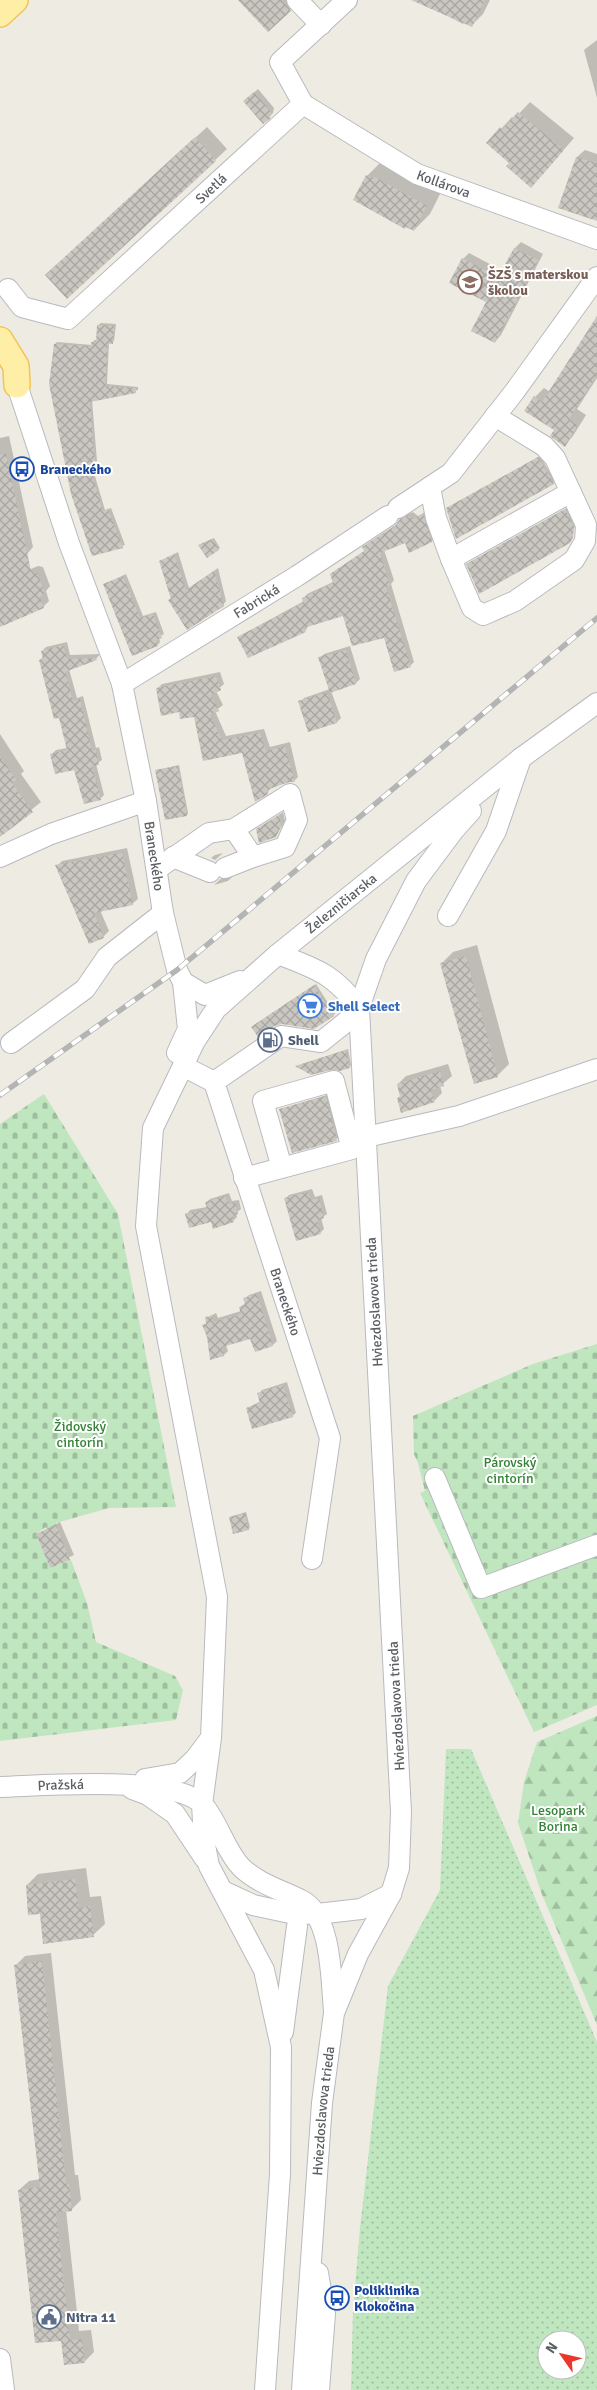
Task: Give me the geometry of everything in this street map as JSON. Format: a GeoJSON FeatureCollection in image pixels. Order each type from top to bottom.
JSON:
{"type":"FeatureCollection","features":[{"type":"Feature","properties":{"kind":"main road"},"geometry":{"type":"LineString","coordinates":[[0,14],[15,0]]}},
{"type":"Feature","properties":{"kind":"main road"},"geometry":{"type":"LineString","coordinates":[[0,340],[16,366],[9,378]]}},
{"type":"Feature","properties":{"kind":"street"},"geometry":{"type":"LineString","coordinates":[[297,0],[321,25]]}},
{"type":"Feature","properties":{"kind":"street"},"geometry":{"type":"LineString","coordinates":[[303,104],[280,62],[347,0]]}},
{"type":"Feature","properties":{"kind":"street","name":"Kollárova"},"geometry":{"type":"LineString","coordinates":[[303,104],[417,174],[597,239]]}},
{"type":"Feature","properties":{"kind":"street","name":"Svetlá"},"geometry":{"type":"LineString","coordinates":[[8,289],[22,307],[68,319],[303,104]]}},
{"type":"Feature","properties":{"kind":"street","name":"Fabrická"},"geometry":{"type":"LineString","coordinates":[[122,684],[296,576],[451,473],[597,276]]}},
{"type":"Feature","properties":{"kind":"street","name":"Braneckého"},"geometry":{"type":"LineString","coordinates":[[9,378],[122,684],[146,801],[163,913],[177,970],[182,982],[188,1029],[162,1088],[154,1128]]}},
{"type":"Feature","properties":{"kind":"street"},"geometry":{"type":"LineString","coordinates":[[430,487],[436,518],[451,559],[472,608],[483,615],[515,601],[574,560],[585,541],[586,525],[555,458],[544,446],[495,416]]}},
{"type":"Feature","properties":{"kind":"street"},"geometry":{"type":"LineString","coordinates":[[451,559],[571,492]]}},
{"type":"Feature","properties":{"kind":"street","name":"Železničiarska"},"geometry":{"type":"LineString","coordinates":[[183,1066],[195,1041],[216,1009],[251,977],[521,758],[597,704]]}},
{"type":"Feature","properties":{"kind":"street"},"geometry":{"type":"LineString","coordinates":[[448,916],[496,831],[521,758]]}},
{"type":"Feature","properties":{"kind":"street","name":"Železničiarska"},"geometry":{"type":"LineString","coordinates":[[358,1008],[376,959],[416,881],[454,830],[521,758]]}},
{"type":"Feature","properties":{"kind":"street"},"geometry":{"type":"LineString","coordinates":[[156,869],[173,857],[209,833],[234,829],[290,794],[296,820],[285,847],[218,870],[173,857]]}},
{"type":"Feature","properties":{"kind":"street"},"geometry":{"type":"LineString","coordinates":[[0,857],[52,834],[146,801]]}},
{"type":"Feature","properties":{"kind":"street"},"geometry":{"type":"LineString","coordinates":[[234,829],[253,857]]}},
{"type":"Feature","properties":{"kind":"street"},"geometry":{"type":"LineString","coordinates":[[11,1043],[85,989],[107,957],[163,913]]}},
{"type":"Feature","properties":{"kind":"street"},"geometry":{"type":"LineString","coordinates":[[209,1866],[204,1840],[202,1804],[211,1738],[217,1597],[146,1226],[154,1128],[183,1066],[214,1082],[280,1036],[321,1042],[346,1022],[358,1008],[344,988],[322,972],[278,954]]}},
{"type":"Feature","properties":{"kind":"street"},"geometry":{"type":"LineString","coordinates":[[182,982],[205,996],[251,977]]}},
{"type":"Feature","properties":{"kind":"street","name":"Hviezdoslavova trieda"},"geometry":{"type":"LineString","coordinates":[[302,2390],[322,2103],[334,2013],[358,1954],[392,1894],[399,1868],[402,1812],[358,1008]]}},
{"type":"Feature","properties":{"kind":"street"},"geometry":{"type":"LineString","coordinates":[[366,1137],[458,1116],[597,1069]]}},
{"type":"Feature","properties":{"kind":"street"},"geometry":{"type":"LineString","coordinates":[[244,1178],[282,1168],[352,1149],[334,1081],[263,1101],[282,1168]]}},
{"type":"Feature","properties":{"kind":"street","name":"Braneckého"},"geometry":{"type":"LineString","coordinates":[[214,1082],[330,1438],[312,1558]]}},
{"type":"Feature","properties":{"kind":"street"},"geometry":{"type":"LineString","coordinates":[[435,1478],[481,1588],[597,1545]]}},
{"type":"Feature","properties":{"kind":"street"},"geometry":{"type":"LineString","coordinates":[[121,1784],[180,1773],[195,1759],[211,1738]]}},
{"type":"Feature","properties":{"kind":"street"},"geometry":{"type":"LineString","coordinates":[[121,1784],[172,1789],[202,1804],[241,1867],[268,1885],[303,1901],[317,1914],[326,1937],[334,2013]]}},
{"type":"Feature","properties":{"kind":"street"},"geometry":{"type":"LineString","coordinates":[[121,1784],[148,1796],[176,1814],[209,1866],[264,1970],[281,2047]]}},
{"type":"Feature","properties":{"kind":"street","name":"Pražská"},"geometry":{"type":"LineString","coordinates":[[0,1787],[121,1784]]}},
{"type":"Feature","properties":{"kind":"street"},"geometry":{"type":"LineString","coordinates":[[223,1891],[253,1905],[290,1913],[317,1914],[361,1909],[392,1894]]}},
{"type":"Feature","properties":{"kind":"street"},"geometry":{"type":"LineString","coordinates":[[264,2390],[280,2174],[281,2047],[297,1926]]}},
{"type":"Feature","properties":{"kind":"street"},"geometry":{"type":"LineString","coordinates":[[313,2239],[325,2314],[319,2390]]}},
{"type":"Feature","properties":{"kind":"street"},"geometry":{"type":"LineString","coordinates":[[0,2359],[4,2390]]}},
{"type":"Feature","properties":{"kind":"green space","name":"Židovský cintorín"},"geometry":{"type":"Polygon","coordinates":[[[44,1094],[118,1214],[176,1507],[109,1508],[56,1523],[56,1525],[47,1529],[46,1527],[36,1534],[50,1568],[71,1560],[87,1603],[96,1642],[175,1676],[183,1690],[176,1720],[0,1741],[0,1124],[44,1094]]]}},
{"type":"Feature","properties":{"kind":"green space","name":"Párovský cintorín"},"geometry":{"type":"Polygon","coordinates":[[[597,1344],[597,1705],[534,1732],[420,1493],[425,1491],[414,1454],[413,1416],[533,1364],[597,1344]]]}},
{"type":"Feature","properties":{"kind":"green space","name":"Lesopark Borina"},"geometry":{"type":"Polygon","coordinates":[[[597,1716],[597,2025],[541,1892],[518,1823],[524,1782],[537,1742],[597,1716]]]}},
{"type":"Feature","properties":{"kind":"green space"},"geometry":{"type":"Polygon","coordinates":[[[446,1749],[471,1749],[597,2042],[597,2390],[351,2390],[353,2310],[360,2228],[388,1986],[440,1890],[446,1749]]]}},
{"type":"Feature","properties":{"kind":"building"},"geometry":{"type":"Polygon","coordinates":[[[238,0],[282,0],[291,11],[268,32],[238,0]]]}},
{"type":"Feature","properties":{"kind":"building"},"geometry":{"type":"Polygon","coordinates":[[[411,0],[485,0],[472,27],[411,0]]]}},
{"type":"Feature","properties":{"kind":"building"},"geometry":{"type":"Polygon","coordinates":[[[254,92],[271,112],[270,119],[263,124],[243,101],[254,92]]]}},
{"type":"Feature","properties":{"kind":"building"},"geometry":{"type":"Polygon","coordinates":[[[518,112],[564,150],[531,188],[506,166],[509,163],[486,143],[500,127],[502,130],[518,112]]]}},
{"type":"Feature","properties":{"kind":"building"},"geometry":{"type":"Polygon","coordinates":[[[195,137],[216,161],[67,299],[45,275],[195,137]]]}},
{"type":"Feature","properties":{"kind":"building"},"geometry":{"type":"Polygon","coordinates":[[[576,157],[597,163],[597,221],[558,208],[576,157]]]}},
{"type":"Feature","properties":{"kind":"building"},"geometry":{"type":"Polygon","coordinates":[[[366,175],[374,179],[375,177],[427,206],[414,231],[406,227],[405,229],[353,200],[366,175]]]}},
{"type":"Feature","properties":{"kind":"building"},"geometry":{"type":"Polygon","coordinates":[[[514,248],[538,260],[495,343],[471,331],[486,302],[449,283],[462,258],[498,277],[514,248]]]}},
{"type":"Feature","properties":{"kind":"building"},"geometry":{"type":"Polygon","coordinates":[[[597,316],[597,375],[569,419],[578,425],[565,447],[550,436],[554,430],[524,411],[534,396],[542,402],[597,316]]]}},
{"type":"Feature","properties":{"kind":"building"},"geometry":{"type":"Polygon","coordinates":[[[97,325],[114,326],[113,344],[108,344],[105,386],[136,388],[136,393],[90,402],[95,464],[89,465],[103,511],[108,509],[123,548],[92,556],[71,494],[49,384],[54,344],[91,346],[91,342],[96,342],[97,325]]]}},
{"type":"Feature","properties":{"kind":"building"},"geometry":{"type":"Polygon","coordinates":[[[6,454],[31,571],[37,573],[45,593],[40,597],[44,608],[0,627],[0,455],[6,454]]]}},
{"type":"Feature","properties":{"kind":"building"},"geometry":{"type":"Polygon","coordinates":[[[538,457],[554,484],[456,539],[446,508],[538,457]]]}},
{"type":"Feature","properties":{"kind":"building"},"geometry":{"type":"Polygon","coordinates":[[[565,509],[574,527],[570,543],[479,594],[466,564],[565,509]]]}},
{"type":"Feature","properties":{"kind":"building"},"geometry":{"type":"Polygon","coordinates":[[[423,514],[432,542],[409,553],[405,543],[380,553],[390,586],[386,587],[411,667],[394,672],[384,638],[352,646],[343,616],[304,628],[306,632],[248,658],[237,637],[303,603],[302,598],[333,583],[330,574],[364,551],[362,547],[395,526],[400,519],[408,516],[413,519],[423,514]]]}},
{"type":"Feature","properties":{"kind":"building"},"geometry":{"type":"Polygon","coordinates":[[[212,539],[219,550],[207,558],[198,545],[212,539]]]}},
{"type":"Feature","properties":{"kind":"building"},"geometry":{"type":"Polygon","coordinates":[[[174,554],[186,590],[214,571],[224,606],[187,630],[168,600],[171,599],[159,561],[174,554]]]}},
{"type":"Feature","properties":{"kind":"building"},"geometry":{"type":"Polygon","coordinates":[[[123,576],[140,618],[153,614],[162,638],[156,640],[158,646],[132,656],[103,584],[123,576]]]}},
{"type":"Feature","properties":{"kind":"building"},"geometry":{"type":"Polygon","coordinates":[[[63,645],[67,659],[96,658],[97,660],[65,672],[73,701],[80,699],[92,751],[96,750],[99,765],[92,766],[101,800],[84,804],[74,770],[55,774],[50,754],[67,750],[59,718],[54,719],[39,660],[43,659],[41,651],[63,645]]]}},
{"type":"Feature","properties":{"kind":"building"},"geometry":{"type":"Polygon","coordinates":[[[346,650],[356,684],[330,693],[318,657],[346,650]]]}},
{"type":"Feature","properties":{"kind":"building"},"geometry":{"type":"Polygon","coordinates":[[[216,676],[221,690],[211,695],[219,711],[210,715],[222,740],[260,733],[266,751],[285,746],[295,782],[288,782],[267,790],[268,794],[255,802],[242,753],[203,761],[194,717],[180,719],[179,712],[161,716],[156,688],[216,676]]]}},
{"type":"Feature","properties":{"kind":"building"},"geometry":{"type":"Polygon","coordinates":[[[327,692],[337,723],[308,732],[298,701],[327,692]]]}},
{"type":"Feature","properties":{"kind":"building"},"geometry":{"type":"Polygon","coordinates":[[[0,756],[16,780],[12,783],[33,812],[0,837],[0,756]]]}},
{"type":"Feature","properties":{"kind":"building"},"geometry":{"type":"Polygon","coordinates":[[[178,766],[187,816],[165,820],[155,770],[178,766]]]}},
{"type":"Feature","properties":{"kind":"building"},"geometry":{"type":"Polygon","coordinates":[[[279,815],[281,826],[276,837],[259,843],[256,829],[279,815]]]}},
{"type":"Feature","properties":{"kind":"building"},"geometry":{"type":"Polygon","coordinates":[[[122,853],[133,905],[94,913],[104,938],[89,944],[55,865],[122,853]]]}},
{"type":"Feature","properties":{"kind":"building"},"geometry":{"type":"Polygon","coordinates":[[[466,956],[498,1077],[474,1084],[440,963],[466,956]]]}},
{"type":"Feature","properties":{"kind":"building"},"geometry":{"type":"Polygon","coordinates":[[[314,985],[334,1016],[314,1029],[282,1024],[274,1026],[258,1037],[251,1027],[314,985]]]}},
{"type":"Feature","properties":{"kind":"building"},"geometry":{"type":"Polygon","coordinates":[[[346,1050],[350,1068],[311,1075],[295,1066],[346,1050]]]}},
{"type":"Feature","properties":{"kind":"building"},"geometry":{"type":"Polygon","coordinates":[[[440,1071],[444,1086],[431,1090],[435,1102],[401,1113],[397,1098],[400,1097],[397,1084],[440,1071]]]}},
{"type":"Feature","properties":{"kind":"building"},"geometry":{"type":"Polygon","coordinates":[[[326,1096],[337,1141],[292,1153],[279,1109],[326,1096]]]}},
{"type":"Feature","properties":{"kind":"building"},"geometry":{"type":"Polygon","coordinates":[[[308,1192],[311,1200],[319,1198],[324,1218],[317,1221],[321,1234],[296,1241],[284,1198],[308,1192]]]}},
{"type":"Feature","properties":{"kind":"building"},"geometry":{"type":"Polygon","coordinates":[[[225,1196],[228,1204],[235,1203],[238,1214],[232,1216],[234,1222],[213,1229],[211,1222],[189,1228],[185,1214],[207,1209],[205,1202],[225,1196]]]}},
{"type":"Feature","properties":{"kind":"building"},"geometry":{"type":"Polygon","coordinates":[[[257,1294],[273,1346],[255,1352],[250,1339],[222,1347],[224,1356],[210,1360],[207,1337],[202,1325],[206,1324],[205,1317],[212,1316],[214,1322],[241,1314],[239,1307],[245,1305],[243,1298],[257,1294]]]}},
{"type":"Feature","properties":{"kind":"building"},"geometry":{"type":"Polygon","coordinates":[[[283,1385],[293,1417],[252,1429],[246,1408],[260,1403],[257,1393],[283,1385]]]}},
{"type":"Feature","properties":{"kind":"building"},"geometry":{"type":"Polygon","coordinates":[[[245,1513],[249,1530],[233,1534],[229,1517],[245,1513]]]}},
{"type":"Feature","properties":{"kind":"building"},"geometry":{"type":"Polygon","coordinates":[[[56,1525],[70,1560],[50,1568],[36,1534],[56,1525]]]}},
{"type":"Feature","properties":{"kind":"building"},"geometry":{"type":"Polygon","coordinates":[[[75,1879],[79,1908],[90,1906],[94,1937],[43,1944],[40,1914],[28,1915],[26,1885],[75,1879]]]}},
{"type":"Feature","properties":{"kind":"building"},"geometry":{"type":"Polygon","coordinates":[[[42,1961],[66,2184],[69,2184],[72,2211],[56,2213],[70,2340],[82,2339],[85,2363],[64,2365],[61,2341],[35,2343],[18,2190],[40,2187],[14,1965],[42,1961]]]}},
{"type":"Feature","properties":{"kind":"railway"},"geometry":{"type":"LineString","coordinates":[[0,1095],[177,970],[597,618]]}},
{"type":"Feature","properties":{"kind":"place","name":"ŠZŠ s materskou školou"},"geometry":{"type":"Point","coordinates":[470,282]}},
{"type":"Feature","properties":{"kind":"place","name":"Braneckého"},"geometry":{"type":"Point","coordinates":[22,469]}},
{"type":"Feature","properties":{"kind":"place","name":"Shell Select"},"geometry":{"type":"Point","coordinates":[310,1006]}},
{"type":"Feature","properties":{"kind":"place","name":"Shell"},"geometry":{"type":"Point","coordinates":[270,1040]}},
{"type":"Feature","properties":{"kind":"place","name":"Poliklinika Klokočina"},"geometry":{"type":"Point","coordinates":[337,2298]}},
{"type":"Feature","properties":{"kind":"place","name":"Nitra 11"},"geometry":{"type":"Point","coordinates":[49,2317]}}]}
